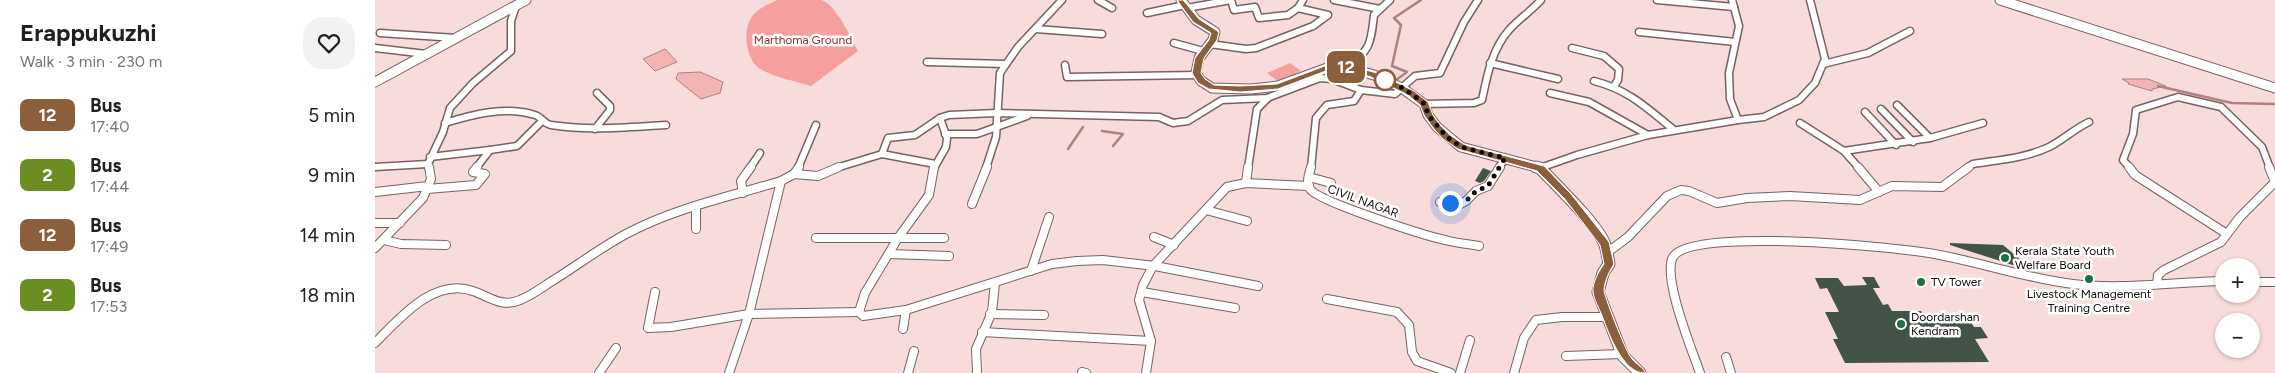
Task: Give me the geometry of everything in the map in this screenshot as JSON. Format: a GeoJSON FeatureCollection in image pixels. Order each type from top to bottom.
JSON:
{"type":"FeatureCollection","features":[{"type":"Feature","properties":{"kind":"main road"},"geometry":{"type":"LineString","coordinates":[[375,82],[526,0]]}},
{"type":"Feature","properties":{"kind":"main road"},"geometry":{"type":"LineString","coordinates":[[2000,0],[2275,88]]}},
{"type":"Feature","properties":{"kind":"main road"},"geometry":{"type":"LineString","coordinates":[[1184,4],[1196,20],[1215,32],[1198,64],[1198,75],[1201,81],[1212,88],[1251,89],[1278,86],[1330,67],[1346,67],[1374,75],[1403,88],[1425,104],[1428,115],[1447,137],[1461,147],[1540,168],[1590,222],[1605,244],[1609,264],[1598,286],[1622,354],[1632,367],[1640,373]]}},
{"type":"Feature","properties":{"kind":"street"},"geometry":{"type":"LineString","coordinates":[[972,204],[991,153],[997,127],[996,113],[1001,72],[1016,50],[1062,0]]}},
{"type":"Feature","properties":{"kind":"street"},"geometry":{"type":"LineString","coordinates":[[1098,0],[1112,8]]}},
{"type":"Feature","properties":{"kind":"street"},"geometry":{"type":"LineString","coordinates":[[1147,13],[1184,4],[1231,0],[1234,10],[1255,7],[1259,18],[1288,15],[1298,8],[1303,0]]}},
{"type":"Feature","properties":{"kind":"street"},"geometry":{"type":"LineString","coordinates":[[1334,0],[1380,9]]}},
{"type":"Feature","properties":{"kind":"street"},"geometry":{"type":"LineString","coordinates":[[1346,67],[1355,62],[1367,50],[1374,31],[1374,15],[1390,0]]}},
{"type":"Feature","properties":{"kind":"street"},"geometry":{"type":"LineString","coordinates":[[882,154],[888,138],[915,134],[940,118],[949,115],[996,113],[1159,117],[1179,124],[1189,122],[1210,106],[1222,100],[1267,98],[1320,78],[1332,79],[1361,90],[1389,95],[1395,94],[1415,76],[1440,72],[1474,2],[1478,0]]}},
{"type":"Feature","properties":{"kind":"street"},"geometry":{"type":"LineString","coordinates":[[1425,104],[1482,100],[1489,64],[1508,31],[1541,0]]}},
{"type":"Feature","properties":{"kind":"street"},"geometry":{"type":"LineString","coordinates":[[1657,0],[1734,7]]}},
{"type":"Feature","properties":{"kind":"street"},"geometry":{"type":"LineString","coordinates":[[1732,0],[1739,26],[1729,73],[1730,99],[1738,120]]}},
{"type":"Feature","properties":{"kind":"street"},"geometry":{"type":"LineString","coordinates":[[1540,168],[1648,134],[1764,117],[1799,100],[1815,83],[1825,60],[1810,0]]}},
{"type":"Feature","properties":{"kind":"street"},"geometry":{"type":"LineString","coordinates":[[375,248],[423,198],[431,179],[429,160],[455,100],[511,51],[511,21],[516,6]]}},
{"type":"Feature","properties":{"kind":"street"},"geometry":{"type":"LineString","coordinates":[[1174,43],[1207,48],[1246,50],[1313,26],[1328,15],[1298,8]]}},
{"type":"Feature","properties":{"kind":"street"},"geometry":{"type":"LineString","coordinates":[[1089,33],[1094,25]]}},
{"type":"Feature","properties":{"kind":"street"},"geometry":{"type":"LineString","coordinates":[[1036,29],[1102,34]]}},
{"type":"Feature","properties":{"kind":"street"},"geometry":{"type":"LineString","coordinates":[[1823,64],[1868,53],[1910,31]]}},
{"type":"Feature","properties":{"kind":"street"},"geometry":{"type":"LineString","coordinates":[[1639,32],[1735,42]]}},
{"type":"Feature","properties":{"kind":"street"},"geometry":{"type":"LineString","coordinates":[[380,33],[457,38]]}},
{"type":"Feature","properties":{"kind":"street"},"geometry":{"type":"LineString","coordinates":[[375,48],[426,54]]}},
{"type":"Feature","properties":{"kind":"street"},"geometry":{"type":"LineString","coordinates":[[1572,48],[1604,56],[1619,69],[1618,80],[1614,86]]}},
{"type":"Feature","properties":{"kind":"street"},"geometry":{"type":"LineString","coordinates":[[927,62],[1006,64]]}},
{"type":"Feature","properties":{"kind":"street"},"geometry":{"type":"LineString","coordinates":[[1489,64],[1558,79]]}},
{"type":"Feature","properties":{"kind":"street"},"geometry":{"type":"LineString","coordinates":[[1065,65],[1067,77],[1198,75]]}},
{"type":"Feature","properties":{"kind":"street"},"geometry":{"type":"LineString","coordinates":[[1594,81],[1614,86],[1626,92],[1674,130]]}},
{"type":"Feature","properties":{"kind":"street"},"geometry":{"type":"LineString","coordinates":[[1146,373],[1151,340],[1139,300],[1153,266],[1227,187],[1246,183],[1309,186],[1316,118],[1327,105],[1354,101],[1361,90]]}},
{"type":"Feature","properties":{"kind":"street"},"geometry":{"type":"LineString","coordinates":[[1550,92],[1589,102],[1648,134]]}},
{"type":"Feature","properties":{"kind":"street"},"geometry":{"type":"LineString","coordinates":[[595,129],[611,110],[610,106],[597,93]]}},
{"type":"Feature","properties":{"kind":"street"},"geometry":{"type":"LineString","coordinates":[[2157,284],[2158,276],[2164,270],[2221,242],[2275,182],[2262,147],[2221,107],[2177,97],[2137,110],[2133,134],[2123,160],[2135,175],[2227,234]]}},
{"type":"Feature","properties":{"kind":"street"},"geometry":{"type":"LineString","coordinates":[[1246,183],[1257,109],[1267,98]]}},
{"type":"Feature","properties":{"kind":"street"},"geometry":{"type":"LineString","coordinates":[[1897,105],[1931,138]]}},
{"type":"Feature","properties":{"kind":"street"},"geometry":{"type":"LineString","coordinates":[[1881,109],[1913,142]]}},
{"type":"Feature","properties":{"kind":"street"},"geometry":{"type":"LineString","coordinates":[[445,123],[477,112],[514,110],[538,116],[542,122],[548,125],[595,129],[666,125]]}},
{"type":"Feature","properties":{"kind":"street"},"geometry":{"type":"LineString","coordinates":[[1865,112],[1896,144]]}},
{"type":"Feature","properties":{"kind":"street"},"geometry":{"type":"LineString","coordinates":[[945,134],[977,134],[1031,114]]}},
{"type":"Feature","properties":{"kind":"street"},"geometry":{"type":"LineString","coordinates":[[859,312],[865,293],[898,238],[929,195],[935,164],[946,147],[947,138],[940,118]]}},
{"type":"Feature","properties":{"kind":"street"},"geometry":{"type":"LineString","coordinates":[[375,167],[517,146],[542,122]]}},
{"type":"Feature","properties":{"kind":"street"},"geometry":{"type":"LineString","coordinates":[[1800,122],[1844,151],[1879,192]]}},
{"type":"Feature","properties":{"kind":"street"},"geometry":{"type":"LineString","coordinates":[[1608,252],[1627,237],[1667,196],[1681,190],[1689,190],[1717,203],[1747,198],[1790,196],[1860,200],[1892,186],[1942,187],[1973,164],[2035,153],[2051,146],[2073,129],[2089,122]]}},
{"type":"Feature","properties":{"kind":"street"},"geometry":{"type":"LineString","coordinates":[[1844,151],[1913,142],[1983,123]]}},
{"type":"Feature","properties":{"kind":"street"},"geometry":{"type":"LineString","coordinates":[[375,343],[404,314],[440,290],[465,288],[488,300],[516,302],[625,235],[652,221],[781,181],[794,174],[801,164],[816,125]]}},
{"type":"Feature","properties":{"kind":"street"},"geometry":{"type":"LineString","coordinates":[[375,192],[476,185],[485,174],[473,172],[490,150]]}},
{"type":"Feature","properties":{"kind":"street"},"geometry":{"type":"LineString","coordinates":[[743,193],[741,181],[759,153]]}},
{"type":"Feature","properties":{"kind":"street"},"geometry":{"type":"LineString","coordinates":[[794,174],[811,177],[818,176],[851,162],[882,154],[935,164]]}},
{"type":"Feature","properties":{"kind":"street"},"geometry":{"type":"LineString","coordinates":[[1440,202],[1460,204],[1466,201],[1476,191],[1488,186],[1505,158]]}},
{"type":"Feature","properties":{"kind":"street"},"geometry":{"type":"LineString","coordinates":[[1309,177],[1331,183]]}},
{"type":"Feature","properties":{"kind":"street"},"geometry":{"type":"LineString","coordinates":[[729,373],[749,314],[781,181]]}},
{"type":"Feature","properties":{"kind":"street","name":"CIVIL NAGAR"},"geometry":{"type":"LineString","coordinates":[[1309,186],[1313,194],[1341,206],[1444,240],[1479,246]]}},
{"type":"Feature","properties":{"kind":"street"},"geometry":{"type":"LineString","coordinates":[[696,208],[696,229]]}},
{"type":"Feature","properties":{"kind":"street"},"geometry":{"type":"LineString","coordinates":[[1206,210],[1247,221]]}},
{"type":"Feature","properties":{"kind":"street"},"geometry":{"type":"LineString","coordinates":[[1031,271],[1049,217]]}},
{"type":"Feature","properties":{"kind":"street"},"geometry":{"type":"LineString","coordinates":[[375,223],[400,223]]}},
{"type":"Feature","properties":{"kind":"street"},"geometry":{"type":"LineString","coordinates":[[1154,237],[1174,245]]}},
{"type":"Feature","properties":{"kind":"street"},"geometry":{"type":"LineString","coordinates":[[816,238],[944,238]]}},
{"type":"Feature","properties":{"kind":"street"},"geometry":{"type":"LineString","coordinates":[[383,240],[401,244],[446,244]]}},
{"type":"Feature","properties":{"kind":"street"},"geometry":{"type":"LineString","coordinates":[[1700,373],[1670,278],[1672,258],[1679,251],[1690,246],[1719,242],[1854,244],[1929,253],[2038,279],[2095,286],[2215,281]]}},
{"type":"Feature","properties":{"kind":"street"},"geometry":{"type":"LineString","coordinates":[[889,254],[949,256]]}},
{"type":"Feature","properties":{"kind":"street"},"geometry":{"type":"LineString","coordinates":[[655,292],[648,328],[671,327],[749,314],[859,312],[863,316],[906,310],[1070,260],[1118,261],[1258,286]]}},
{"type":"Feature","properties":{"kind":"street"},"geometry":{"type":"LineString","coordinates":[[2260,282],[2275,282]]}},
{"type":"Feature","properties":{"kind":"street"},"geometry":{"type":"LineString","coordinates":[[977,373],[976,349],[991,314],[995,283]]}},
{"type":"Feature","properties":{"kind":"street"},"geometry":{"type":"LineString","coordinates":[[1142,292],[1235,308]]}},
{"type":"Feature","properties":{"kind":"street"},"geometry":{"type":"LineString","coordinates":[[1327,299],[1397,312],[1405,317],[1411,328],[1413,356],[1417,361],[1451,373]]}},
{"type":"Feature","properties":{"kind":"street"},"geometry":{"type":"LineString","coordinates":[[903,330],[906,310]]}},
{"type":"Feature","properties":{"kind":"street"},"geometry":{"type":"LineString","coordinates":[[991,314],[1044,315]]}},
{"type":"Feature","properties":{"kind":"street"},"geometry":{"type":"LineString","coordinates":[[1514,373],[1524,338],[1536,320],[1562,317],[1608,317]]}},
{"type":"Feature","properties":{"kind":"street"},"geometry":{"type":"LineString","coordinates":[[982,332],[1151,340]]}},
{"type":"Feature","properties":{"kind":"street"},"geometry":{"type":"LineString","coordinates":[[1460,373],[1470,340]]}},
{"type":"Feature","properties":{"kind":"street"},"geometry":{"type":"LineString","coordinates":[[599,373],[616,348]]}},
{"type":"Feature","properties":{"kind":"street"},"geometry":{"type":"LineString","coordinates":[[908,373],[914,351]]}},
{"type":"Feature","properties":{"kind":"street"},"geometry":{"type":"LineString","coordinates":[[1566,356],[1622,354]]}},
{"type":"Feature","properties":{"kind":"street"},"geometry":{"type":"LineString","coordinates":[[1726,357],[1731,373]]}},
{"type":"Feature","properties":{"kind":"green space","name":"Marthoma Ground"},"geometry":{"type":"Polygon","coordinates":[[[777,0],[821,0],[827,3],[843,22],[858,51],[811,86],[762,70],[749,54],[746,38],[748,24],[756,12],[777,0]]]}},
{"type":"Feature","properties":{"kind":"green space"},"geometry":{"type":"Polygon","coordinates":[[[1290,63],[1301,71],[1279,82],[1267,73],[1290,63]]]}},
{"type":"Feature","properties":{"kind":"shaded area"},"geometry":{"type":"Polygon","coordinates":[[[665,49],[677,62],[655,71],[643,59],[665,49]]]}},
{"type":"Feature","properties":{"kind":"shaded area"},"geometry":{"type":"Polygon","coordinates":[[[700,72],[723,82],[720,93],[701,99],[676,79],[678,73],[700,72]]]}},
{"type":"Feature","properties":{"kind":"shaded area"},"geometry":{"type":"Polygon","coordinates":[[[2122,79],[2148,79],[2166,86],[2152,89],[2152,91],[2128,84],[2122,79]]]}},
{"type":"Feature","properties":{"kind":"building"},"geometry":{"type":"Polygon","coordinates":[[[1483,168],[1491,171],[1484,181],[1480,183],[1475,181],[1483,168]]]}},
{"type":"Feature","properties":{"kind":"building","name":"Kerala State Youth Welfare Board"},"geometry":{"type":"Polygon","coordinates":[[[1950,243],[2003,245],[2035,272],[1950,245],[1950,243]]]}},
{"type":"Feature","properties":{"kind":"building","name":"Doordarshan Kendram"},"geometry":{"type":"Polygon","coordinates":[[[1862,277],[1874,277],[1880,288],[1873,288],[1883,305],[1888,304],[1892,311],[1921,311],[1925,317],[1967,316],[1974,327],[1981,327],[1988,338],[1975,339],[1989,362],[1845,363],[1833,339],[1838,339],[1825,312],[1839,312],[1827,288],[1820,289],[1815,278],[1838,278],[1844,286],[1867,285],[1862,277]]]}},
{"type":"Feature","properties":{"kind":"waterway"},"geometry":{"type":"LineString","coordinates":[[1396,80],[1407,72],[1392,66],[1401,25],[1394,18],[1421,0]]}},
{"type":"Feature","properties":{"kind":"waterway"},"geometry":{"type":"LineString","coordinates":[[2158,86],[2232,103],[2275,104]]}},
{"type":"Feature","properties":{"kind":"waterway"},"geometry":{"type":"LineString","coordinates":[[1068,149],[1083,127]]}},
{"type":"Feature","properties":{"kind":"waterway"},"geometry":{"type":"LineString","coordinates":[[1102,131],[1123,134],[1113,146]]}},
{"type":"Feature","properties":{"kind":"bus line","name":"12"},"geometry":{"type":"LineString","coordinates":[[1181,0],[1196,20],[1215,32],[1213,40],[1199,58],[1197,73],[1201,81],[1212,88],[1251,89],[1278,86],[1330,67],[1351,68],[1374,75],[1411,93],[1425,104],[1428,115],[1437,127],[1461,147],[1540,168],[1590,222],[1605,244],[1609,264],[1598,286],[1598,292],[1623,356],[1640,373]]}},
{"type":"Feature","properties":{"kind":"place","name":"Kerala State Youth Welfare Board"},"geometry":{"type":"Point","coordinates":[2005,258]}},
{"type":"Feature","properties":{"kind":"place","name":"Livestock Management Training Centre"},"geometry":{"type":"Point","coordinates":[2089,279]}},
{"type":"Feature","properties":{"kind":"place","name":"TV Tower"},"geometry":{"type":"Point","coordinates":[1921,282]}},
{"type":"Feature","properties":{"kind":"place","name":"Doordarshan Kendram"},"geometry":{"type":"Point","coordinates":[1901,324]}},
{"type":"Feature","properties":{"kind":"route"},"geometry":{"type":"LineString","coordinates":[[1385,80],[1403,88],[1425,104],[1428,115],[1437,127],[1461,147],[1505,158],[1488,186],[1476,191],[1460,204],[1450,203]]}}]}
